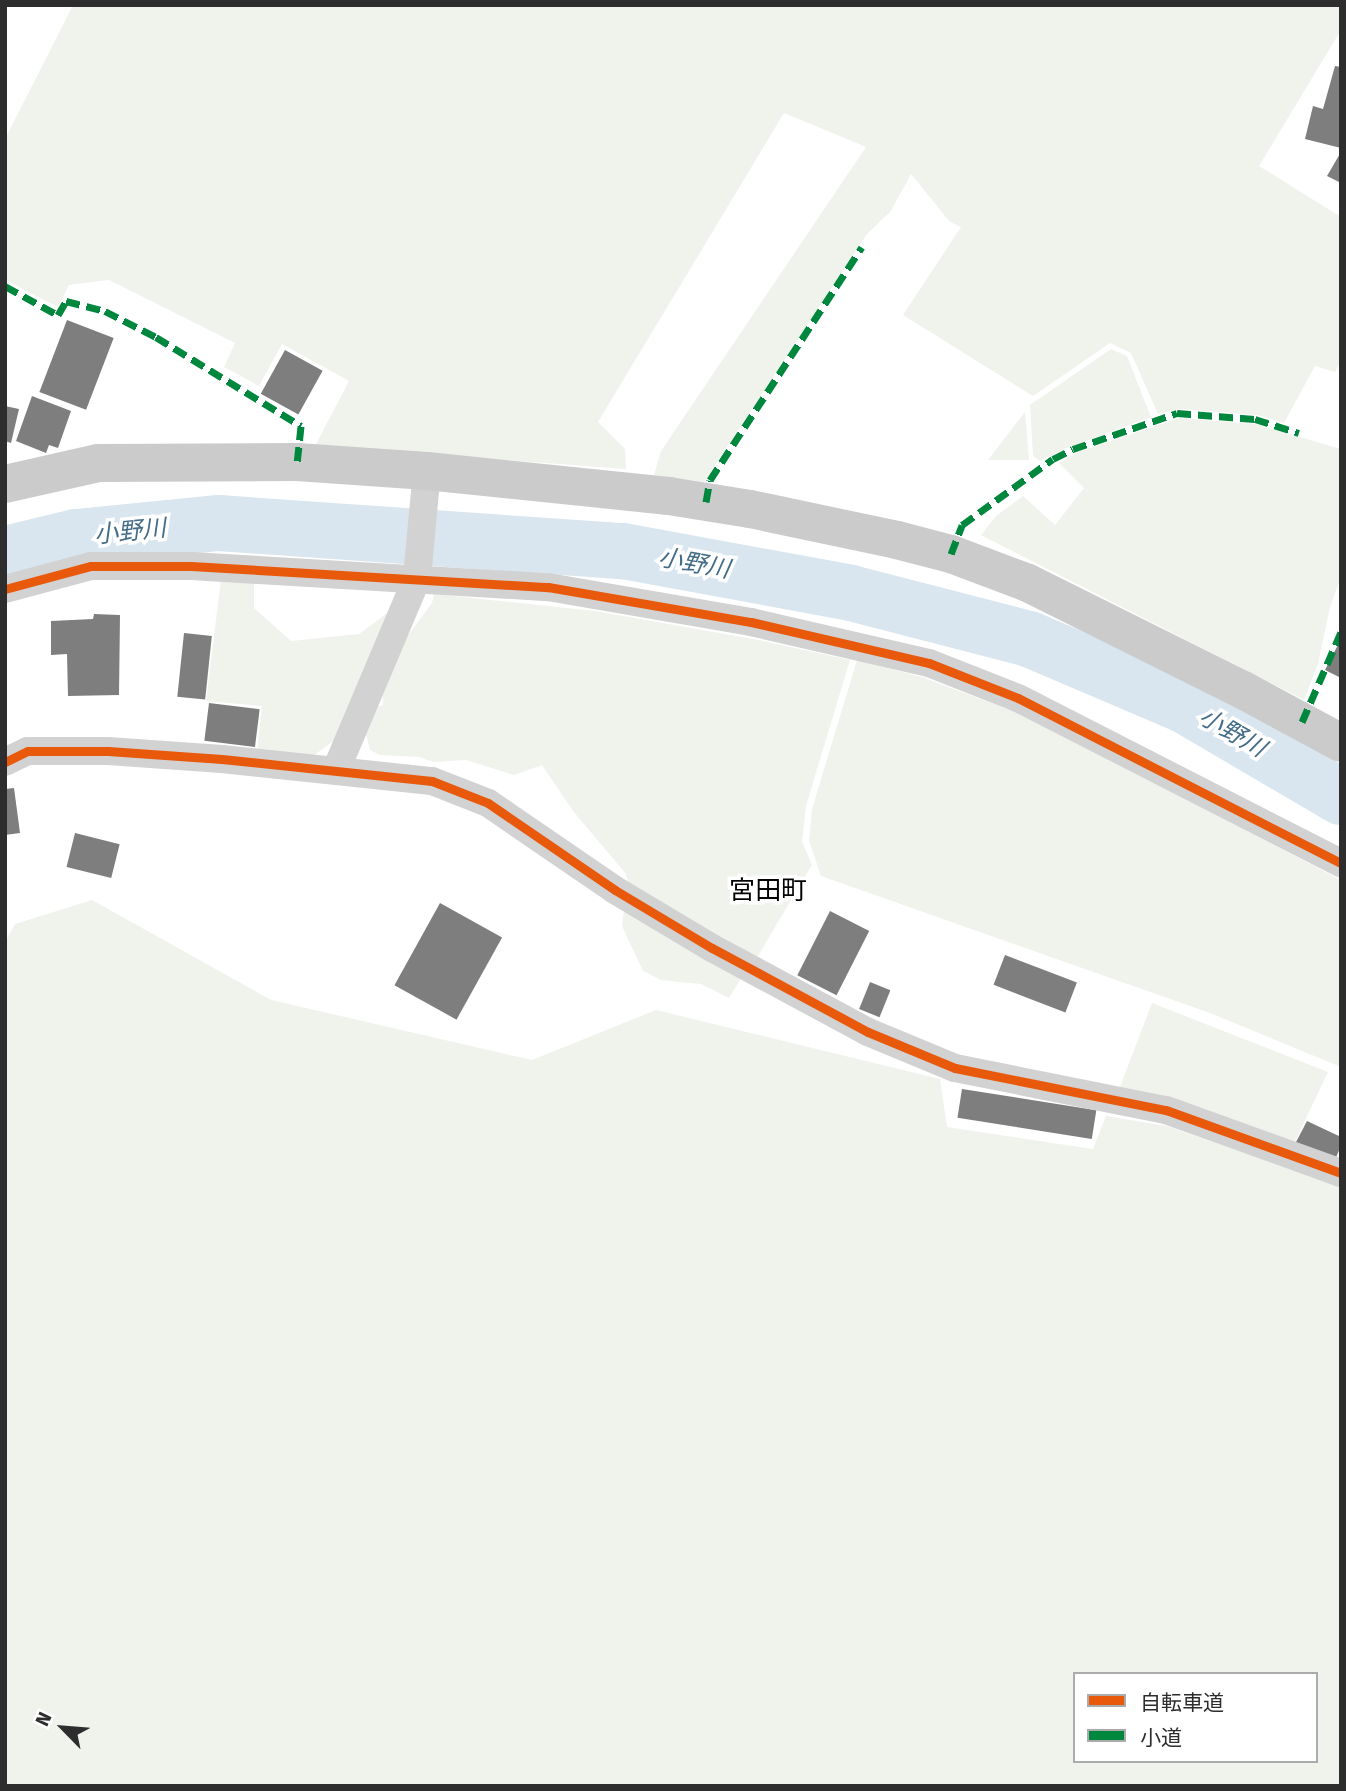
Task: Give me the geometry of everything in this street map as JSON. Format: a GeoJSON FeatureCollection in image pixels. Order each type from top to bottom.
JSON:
{"type":"FeatureCollection","features":[{"type":"Feature","properties":{"kind":"street"},"geometry":{"type":"LineString","coordinates":[[5,484],[98,463],[285,462],[427,480],[717,504],[897,540],[951,555],[1040,589],[1243,690],[1341,743]]}},
{"type":"Feature","properties":{"kind":"street"},"geometry":{"type":"LineString","coordinates":[[336,770],[418,573],[427,480]]}},
{"type":"Feature","properties":{"kind":"street"},"geometry":{"type":"LineString","coordinates":[[5,589],[91,566],[138,564],[418,573],[548,587],[751,622],[929,663],[1018,698],[1341,863]]}},
{"type":"Feature","properties":{"kind":"street"},"geometry":{"type":"LineString","coordinates":[[5,762],[28,751],[81,750],[336,770],[432,781],[488,803],[615,890],[712,948],[869,1032],[955,1068],[1166,1110],[1341,1173]]}},
{"type":"Feature","properties":{"kind":"shaded area"},"geometry":{"type":"Polygon","coordinates":[[[73,5],[1341,5],[1341,30],[1259,166],[1341,217],[1341,361],[1335,372],[1315,366],[1284,423],[1257,415],[1180,409],[1158,414],[1131,353],[1110,343],[1033,396],[903,315],[961,227],[950,222],[911,174],[891,211],[867,234],[704,482],[654,475],[661,451],[866,147],[784,113],[598,422],[625,449],[626,469],[315,446],[349,381],[282,344],[259,386],[224,367],[235,343],[109,280],[69,285],[58,307],[5,280],[5,139],[73,5]]]}},
{"type":"Feature","properties":{"kind":"shaded area"},"geometry":{"type":"Polygon","coordinates":[[[1111,349],[1127,356],[1151,417],[1064,449],[1040,461],[1033,456],[1030,405],[1111,349]]]}},
{"type":"Feature","properties":{"kind":"shaded area"},"geometry":{"type":"Polygon","coordinates":[[[1025,412],[1029,460],[988,460],[1025,412]]]}},
{"type":"Feature","properties":{"kind":"shaded area"},"geometry":{"type":"Polygon","coordinates":[[[1179,418],[1255,424],[1341,449],[1341,577],[1330,607],[1318,664],[1304,700],[981,535],[996,516],[1023,496],[1055,525],[1084,488],[1059,463],[1078,452],[1179,418]]]}},
{"type":"Feature","properties":{"kind":"shaded area"},"geometry":{"type":"Polygon","coordinates":[[[221,579],[254,581],[254,608],[291,641],[359,634],[390,611],[335,740],[310,758],[257,753],[262,706],[206,701],[221,579]]]}},
{"type":"Feature","properties":{"kind":"shaded area"},"geometry":{"type":"Polygon","coordinates":[[[434,594],[595,611],[759,640],[850,660],[806,806],[802,841],[812,865],[755,961],[630,890],[626,874],[573,811],[542,765],[514,775],[466,760],[433,762],[419,757],[380,755],[370,750],[365,731],[373,708],[383,705],[382,691],[401,645],[432,603],[434,594]]]}},
{"type":"Feature","properties":{"kind":"shaded area"},"geometry":{"type":"Polygon","coordinates":[[[857,660],[922,677],[1026,716],[1341,880],[1341,1067],[1210,1013],[821,876],[809,841],[812,809],[857,660]]]}},
{"type":"Feature","properties":{"kind":"shaded area"},"geometry":{"type":"Polygon","coordinates":[[[92,900],[271,1000],[532,1060],[656,1010],[940,1079],[947,1127],[1093,1149],[1106,1116],[1167,1126],[1341,1187],[1341,1786],[5,1786],[5,942],[15,924],[92,900]]]}},
{"type":"Feature","properties":{"kind":"shaded area"},"geometry":{"type":"Polygon","coordinates":[[[624,910],[743,975],[729,998],[701,984],[661,980],[643,971],[622,926],[624,910]]]}},
{"type":"Feature","properties":{"kind":"shaded area"},"geometry":{"type":"Polygon","coordinates":[[[1152,1003],[1328,1072],[1292,1148],[1118,1092],[1152,1003]]]}},
{"type":"Feature","properties":{"kind":"building"},"geometry":{"type":"Polygon","coordinates":[[[1335,66],[1341,67],[1341,148],[1305,139],[1313,106],[1323,109],[1335,66]]]}},
{"type":"Feature","properties":{"kind":"building"},"geometry":{"type":"Polygon","coordinates":[[[1341,152],[1341,183],[1327,176],[1341,152]]]}},
{"type":"Feature","properties":{"kind":"building"},"geometry":{"type":"Polygon","coordinates":[[[67,320],[114,338],[86,410],[39,392],[67,320]]]}},
{"type":"Feature","properties":{"kind":"building"},"geometry":{"type":"Polygon","coordinates":[[[285,350],[323,371],[298,415],[261,394],[285,350]]]}},
{"type":"Feature","properties":{"kind":"building"},"geometry":{"type":"Polygon","coordinates":[[[32,396],[71,411],[58,448],[49,445],[46,453],[16,441],[32,396]]]}},
{"type":"Feature","properties":{"kind":"building"},"geometry":{"type":"Polygon","coordinates":[[[5,406],[19,409],[11,443],[5,441],[5,406]]]}},
{"type":"Feature","properties":{"kind":"building"},"geometry":{"type":"Polygon","coordinates":[[[94,614],[120,615],[119,695],[68,696],[67,654],[51,655],[51,621],[93,619],[94,614]]]}},
{"type":"Feature","properties":{"kind":"building"},"geometry":{"type":"Polygon","coordinates":[[[184,633],[212,636],[205,700],[177,697],[184,633]]]}},
{"type":"Feature","properties":{"kind":"building"},"geometry":{"type":"Polygon","coordinates":[[[1341,639],[1341,678],[1325,670],[1341,639]]]}},
{"type":"Feature","properties":{"kind":"building"},"geometry":{"type":"Polygon","coordinates":[[[209,703],[260,709],[255,747],[204,741],[209,703]]]}},
{"type":"Feature","properties":{"kind":"building"},"geometry":{"type":"Polygon","coordinates":[[[14,788],[20,833],[5,835],[5,789],[14,788]]]}},
{"type":"Feature","properties":{"kind":"building"},"geometry":{"type":"Polygon","coordinates":[[[75,833],[120,844],[111,878],[67,867],[75,833]]]}},
{"type":"Feature","properties":{"kind":"building"},"geometry":{"type":"Polygon","coordinates":[[[440,903],[502,937],[457,1020],[394,985],[440,903]]]}},
{"type":"Feature","properties":{"kind":"building"},"geometry":{"type":"Polygon","coordinates":[[[830,911],[869,931],[837,995],[797,975],[830,911]]]}},
{"type":"Feature","properties":{"kind":"building"},"geometry":{"type":"Polygon","coordinates":[[[1005,955],[1077,983],[1065,1012],[994,985],[1005,955]]]}},
{"type":"Feature","properties":{"kind":"building"},"geometry":{"type":"Polygon","coordinates":[[[870,982],[890,990],[880,1017],[859,1009],[870,982]]]}},
{"type":"Feature","properties":{"kind":"building"},"geometry":{"type":"Polygon","coordinates":[[[962,1089],[1096,1110],[1092,1139],[957,1118],[962,1089]]]}},
{"type":"Feature","properties":{"kind":"building"},"geometry":{"type":"Polygon","coordinates":[[[1307,1121],[1341,1137],[1341,1146],[1334,1162],[1295,1144],[1307,1121]]]}},
{"type":"Feature","properties":{"kind":"waterway","name":"小野川"},"geometry":{"type":"LineString","coordinates":[[5,554],[76,537],[219,523],[623,551],[851,593],[1029,639],[1186,706],[1341,797]]}},
{"type":"Feature","properties":{"kind":"marked path"},"geometry":{"type":"LineString","coordinates":[[706,502],[710,480],[862,247]]}},
{"type":"Feature","properties":{"kind":"marked path"},"geometry":{"type":"LineString","coordinates":[[5,286],[58,315],[66,301],[105,311],[156,337],[301,426],[297,462]]}},
{"type":"Feature","properties":{"kind":"marked path"},"geometry":{"type":"LineString","coordinates":[[951,554],[962,525],[1053,459],[1073,449],[1177,413],[1255,419],[1299,433]]}},
{"type":"Feature","properties":{"kind":"marked path"},"geometry":{"type":"LineString","coordinates":[[1302,722],[1341,632]]}},
{"type":"Feature","properties":{"kind":"cycle path"},"geometry":{"type":"LineString","coordinates":[[5,589],[91,566],[191,566],[548,587],[751,622],[929,663],[1018,698],[1341,863]]}},
{"type":"Feature","properties":{"kind":"cycle path"},"geometry":{"type":"LineString","coordinates":[[5,762],[28,751],[108,751],[222,759],[432,781],[488,803],[615,890],[712,948],[868,1032],[955,1068],[1166,1110],[1341,1173]]}},
{"type":"Feature","properties":{"kind":"district","name":"宮田町"},"geometry":{"type":"Point","coordinates":[768,891]}}]}
